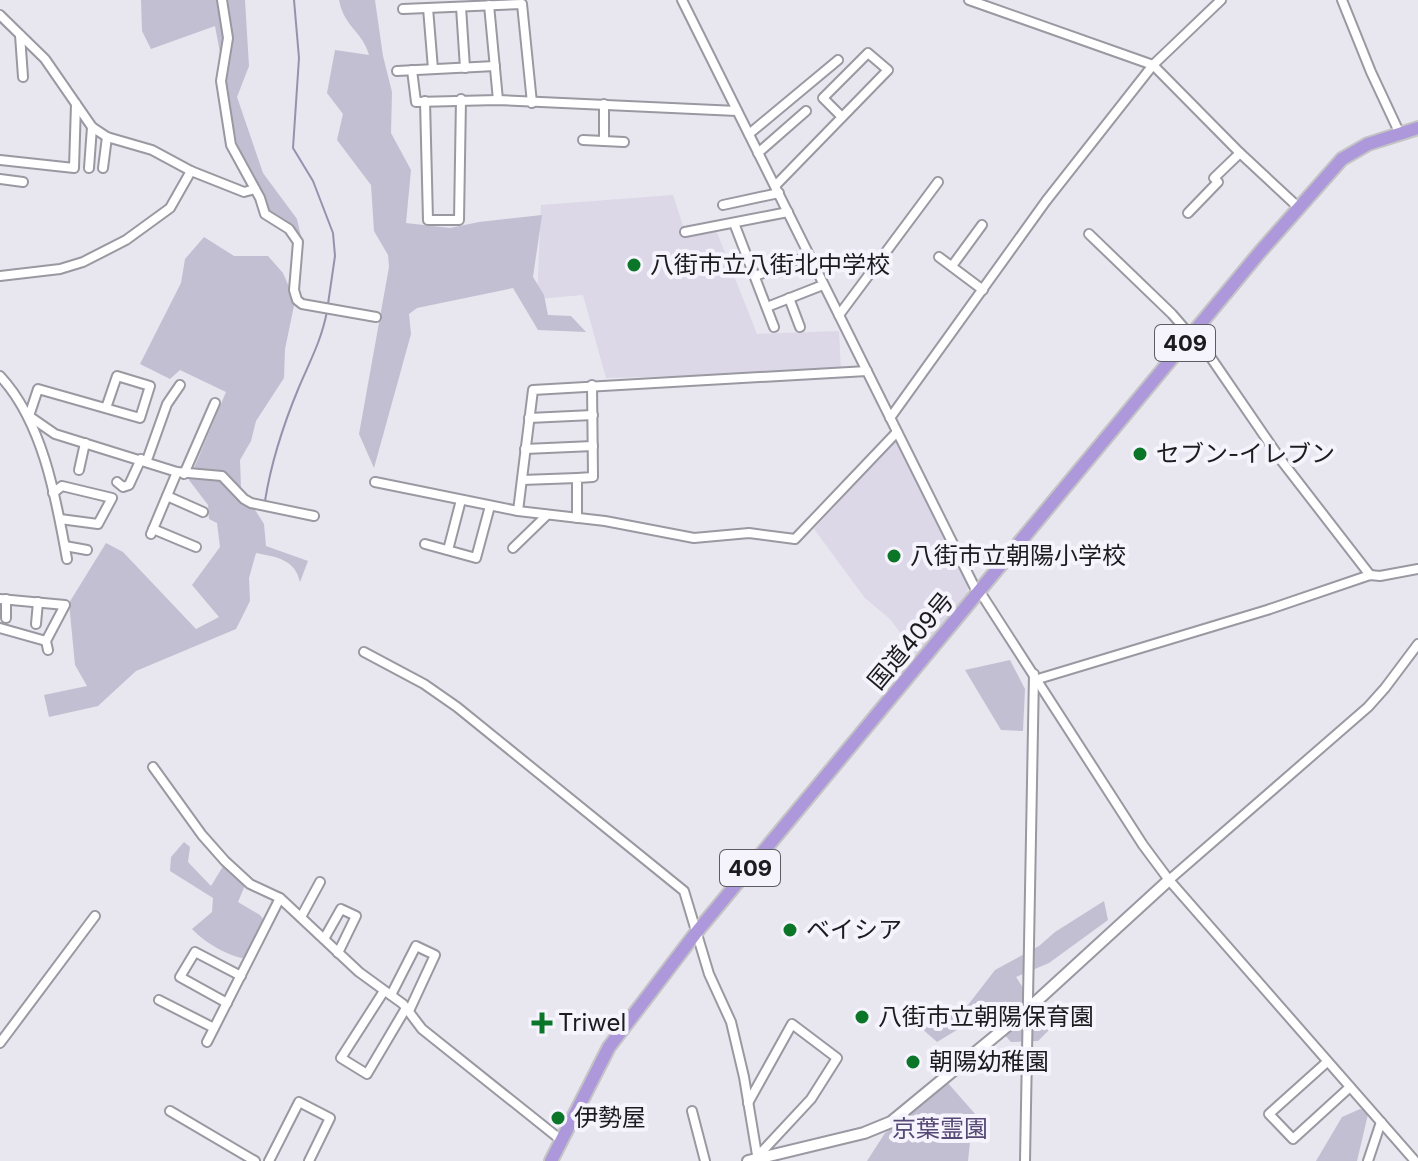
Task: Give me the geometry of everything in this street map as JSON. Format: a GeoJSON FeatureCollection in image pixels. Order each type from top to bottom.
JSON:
{"type":"FeatureCollection","features":[{"type":"Feature","properties":{"kind":"highway","name":"国道409号"},"geometry":{"type":"LineString","coordinates":[[551,1161],[609,1047],[695,934],[1298,207],[1331,168],[1348,154],[1418,128]]}},
{"type":"Feature","properties":{"kind":"street"},"geometry":{"type":"LineString","coordinates":[[222,0],[228,38],[221,81],[228,133],[233,153],[255,189],[265,214],[289,229],[298,242],[294,290],[297,300],[302,304],[376,317]]}},
{"type":"Feature","properties":{"kind":"street"},"geometry":{"type":"LineString","coordinates":[[682,0],[979,593],[1169,880],[1415,1161]]}},
{"type":"Feature","properties":{"kind":"street"},"geometry":{"type":"LineString","coordinates":[[969,0],[1153,65],[1298,207]]}},
{"type":"Feature","properties":{"kind":"street"},"geometry":{"type":"LineString","coordinates":[[890,418],[1046,201],[1153,65],[1221,0]]}},
{"type":"Feature","properties":{"kind":"street"},"geometry":{"type":"LineString","coordinates":[[1342,0],[1400,134]]}},
{"type":"Feature","properties":{"kind":"street"},"geometry":{"type":"LineString","coordinates":[[403,9],[522,4],[532,103]]}},
{"type":"Feature","properties":{"kind":"street"},"geometry":{"type":"LineString","coordinates":[[489,5],[498,100]]}},
{"type":"Feature","properties":{"kind":"street"},"geometry":{"type":"LineString","coordinates":[[461,7],[465,68]]}},
{"type":"Feature","properties":{"kind":"street"},"geometry":{"type":"LineString","coordinates":[[428,8],[433,69]]}},
{"type":"Feature","properties":{"kind":"street"},"geometry":{"type":"LineString","coordinates":[[0,15],[51,66],[92,127],[107,137],[152,150],[191,171],[244,192],[255,189]]}},
{"type":"Feature","properties":{"kind":"street"},"geometry":{"type":"LineString","coordinates":[[20,35],[23,77]]}},
{"type":"Feature","properties":{"kind":"street"},"geometry":{"type":"LineString","coordinates":[[723,205],[777,190],[888,70],[868,53],[823,98],[842,117]]}},
{"type":"Feature","properties":{"kind":"street"},"geometry":{"type":"LineString","coordinates":[[749,134],[838,60]]}},
{"type":"Feature","properties":{"kind":"street"},"geometry":{"type":"LineString","coordinates":[[397,71],[495,66]]}},
{"type":"Feature","properties":{"kind":"street"},"geometry":{"type":"LineString","coordinates":[[412,70],[416,102],[498,100],[737,111]]}},
{"type":"Feature","properties":{"kind":"street"},"geometry":{"type":"LineString","coordinates":[[425,101],[428,220],[459,220],[461,99]]}},
{"type":"Feature","properties":{"kind":"street"},"geometry":{"type":"LineString","coordinates":[[0,160],[74,168],[76,104]]}},
{"type":"Feature","properties":{"kind":"street"},"geometry":{"type":"LineString","coordinates":[[604,104],[604,141]]}},
{"type":"Feature","properties":{"kind":"street"},"geometry":{"type":"LineString","coordinates":[[758,153],[806,111]]}},
{"type":"Feature","properties":{"kind":"street"},"geometry":{"type":"LineString","coordinates":[[89,168],[92,127]]}},
{"type":"Feature","properties":{"kind":"street"},"geometry":{"type":"LineString","coordinates":[[103,168],[107,137]]}},
{"type":"Feature","properties":{"kind":"street"},"geometry":{"type":"LineString","coordinates":[[583,140],[624,142]]}},
{"type":"Feature","properties":{"kind":"street"},"geometry":{"type":"LineString","coordinates":[[1188,213],[1218,182],[1214,178],[1240,153]]}},
{"type":"Feature","properties":{"kind":"street"},"geometry":{"type":"LineString","coordinates":[[0,276],[60,269],[83,262],[126,240],[170,208],[191,171]]}},
{"type":"Feature","properties":{"kind":"street"},"geometry":{"type":"LineString","coordinates":[[0,179],[23,182]]}},
{"type":"Feature","properties":{"kind":"street"},"geometry":{"type":"LineString","coordinates":[[839,315],[938,182]]}},
{"type":"Feature","properties":{"kind":"street"},"geometry":{"type":"LineString","coordinates":[[685,232],[788,212]]}},
{"type":"Feature","properties":{"kind":"street"},"geometry":{"type":"LineString","coordinates":[[734,223],[774,327]]}},
{"type":"Feature","properties":{"kind":"street"},"geometry":{"type":"LineString","coordinates":[[952,266],[982,225]]}},
{"type":"Feature","properties":{"kind":"street"},"geometry":{"type":"LineString","coordinates":[[1089,234],[1192,335],[1281,460],[1370,575]]}},
{"type":"Feature","properties":{"kind":"street"},"geometry":{"type":"LineString","coordinates":[[755,276],[809,256]]}},
{"type":"Feature","properties":{"kind":"street"},"geometry":{"type":"LineString","coordinates":[[939,257],[983,290]]}},
{"type":"Feature","properties":{"kind":"street"},"geometry":{"type":"LineString","coordinates":[[767,307],[823,285]]}},
{"type":"Feature","properties":{"kind":"street"},"geometry":{"type":"LineString","coordinates":[[789,298],[800,327]]}},
{"type":"Feature","properties":{"kind":"street"},"geometry":{"type":"LineString","coordinates":[[518,511],[533,390],[867,371]]}},
{"type":"Feature","properties":{"kind":"street"},"geometry":{"type":"LineString","coordinates":[[0,376],[29,416],[60,519],[67,559]]}},
{"type":"Feature","properties":{"kind":"street"},"geometry":{"type":"LineString","coordinates":[[29,416],[38,389],[140,418],[150,386],[117,376],[106,408]]}},
{"type":"Feature","properties":{"kind":"street"},"geometry":{"type":"LineString","coordinates":[[117,482],[123,487],[129,485],[144,460],[167,404],[180,385]]}},
{"type":"Feature","properties":{"kind":"street"},"geometry":{"type":"LineString","coordinates":[[522,480],[593,477],[592,385]]}},
{"type":"Feature","properties":{"kind":"street"},"geometry":{"type":"LineString","coordinates":[[196,547],[152,532],[215,403]]}},
{"type":"Feature","properties":{"kind":"street"},"geometry":{"type":"LineString","coordinates":[[529,418],[593,415]]}},
{"type":"Feature","properties":{"kind":"street"},"geometry":{"type":"LineString","coordinates":[[29,416],[55,434],[181,473],[222,476],[251,503],[314,516]]}},
{"type":"Feature","properties":{"kind":"street"},"geometry":{"type":"LineString","coordinates":[[375,482],[518,511],[694,538],[749,533],[795,539],[897,432]]}},
{"type":"Feature","properties":{"kind":"street"},"geometry":{"type":"LineString","coordinates":[[79,470],[85,443]]}},
{"type":"Feature","properties":{"kind":"street"},"geometry":{"type":"LineString","coordinates":[[525,449],[593,446]]}},
{"type":"Feature","properties":{"kind":"street"},"geometry":{"type":"LineString","coordinates":[[577,478],[577,518]]}},
{"type":"Feature","properties":{"kind":"street"},"geometry":{"type":"LineString","coordinates":[[53,493],[62,486],[112,498],[98,524],[60,519]]}},
{"type":"Feature","properties":{"kind":"street"},"geometry":{"type":"LineString","coordinates":[[167,496],[203,512]]}},
{"type":"Feature","properties":{"kind":"street"},"geometry":{"type":"LineString","coordinates":[[448,550],[461,500]]}},
{"type":"Feature","properties":{"kind":"street"},"geometry":{"type":"LineString","coordinates":[[425,544],[476,558],[490,506]]}},
{"type":"Feature","properties":{"kind":"street"},"geometry":{"type":"LineString","coordinates":[[513,548],[547,515]]}},
{"type":"Feature","properties":{"kind":"street"},"geometry":{"type":"LineString","coordinates":[[65,546],[87,550]]}},
{"type":"Feature","properties":{"kind":"street"},"geometry":{"type":"LineString","coordinates":[[1036,676],[1267,610],[1370,575],[1418,569]]}},
{"type":"Feature","properties":{"kind":"street"},"geometry":{"type":"LineString","coordinates":[[0,628],[47,645],[65,605],[3,599],[6,618]]}},
{"type":"Feature","properties":{"kind":"street"},"geometry":{"type":"LineString","coordinates":[[36,624],[38,602]]}},
{"type":"Feature","properties":{"kind":"street"},"geometry":{"type":"LineString","coordinates":[[754,1160],[864,1133],[891,1122],[1028,1009],[1169,880],[1368,707],[1418,644]]}},
{"type":"Feature","properties":{"kind":"street"},"geometry":{"type":"LineString","coordinates":[[364,652],[424,684],[457,707],[684,891],[709,974],[731,1022],[748,1103],[754,1160]]}},
{"type":"Feature","properties":{"kind":"street"},"geometry":{"type":"LineString","coordinates":[[1025,1161],[1036,676]]}},
{"type":"Feature","properties":{"kind":"street"},"geometry":{"type":"LineString","coordinates":[[153,767],[202,835],[250,884],[280,898],[359,972],[407,1010],[422,1029],[561,1140]]}},
{"type":"Feature","properties":{"kind":"street"},"geometry":{"type":"LineString","coordinates":[[301,917],[320,882]]}},
{"type":"Feature","properties":{"kind":"street"},"geometry":{"type":"LineString","coordinates":[[207,1042],[280,898]]}},
{"type":"Feature","properties":{"kind":"street"},"geometry":{"type":"LineString","coordinates":[[324,939],[341,909],[356,916],[338,953]]}},
{"type":"Feature","properties":{"kind":"street"},"geometry":{"type":"LineString","coordinates":[[0,1043],[95,916]]}},
{"type":"Feature","properties":{"kind":"street"},"geometry":{"type":"LineString","coordinates":[[416,946],[435,955],[407,1010],[367,1074],[341,1058],[388,993],[416,946]]}},
{"type":"Feature","properties":{"kind":"street"},"geometry":{"type":"LineString","coordinates":[[227,1003],[180,977],[195,952],[241,976]]}},
{"type":"Feature","properties":{"kind":"street"},"geometry":{"type":"LineString","coordinates":[[159,1000],[214,1028]]}},
{"type":"Feature","properties":{"kind":"street"},"geometry":{"type":"LineString","coordinates":[[748,1103],[792,1024],[837,1058],[811,1099],[754,1160]]}},
{"type":"Feature","properties":{"kind":"street"},"geometry":{"type":"LineString","coordinates":[[1327,1062],[1269,1114],[1293,1139],[1350,1087]]}},
{"type":"Feature","properties":{"kind":"street"},"geometry":{"type":"LineString","coordinates":[[269,1161],[299,1102],[330,1118],[309,1161]]}},
{"type":"Feature","properties":{"kind":"street"},"geometry":{"type":"LineString","coordinates":[[170,1111],[251,1159]]}},
{"type":"Feature","properties":{"kind":"street"},"geometry":{"type":"LineString","coordinates":[[692,1111],[705,1161]]}},
{"type":"Feature","properties":{"kind":"street"},"geometry":{"type":"LineString","coordinates":[[1368,1161],[1381,1122]]}},
{"type":"Feature","properties":{"kind":"street"},"geometry":{"type":"LineString","coordinates":[[233,1161],[251,1159]]}},
{"type":"Feature","properties":{"kind":"shaded area","name":"八街市立八街北中学校"},"geometry":{"type":"Polygon","coordinates":[[[673,195],[686,235],[716,230],[757,334],[839,331],[841,372],[606,378],[583,295],[537,299],[541,205],[673,195]]]}},
{"type":"Feature","properties":{"kind":"shaded area","name":"八街市立朝陽小学校"},"geometry":{"type":"Polygon","coordinates":[[[896,439],[968,583],[967,600],[919,658],[890,619],[865,598],[814,529],[896,439]]]}},
{"type":"Feature","properties":{"kind":"green space"},"geometry":{"type":"Polygon","coordinates":[[[141,0],[245,0],[249,66],[237,97],[263,173],[297,219],[302,241],[273,223],[237,144],[215,26],[151,49],[142,31],[141,0]]]}},
{"type":"Feature","properties":{"kind":"green space"},"geometry":{"type":"Polygon","coordinates":[[[339,0],[375,0],[392,92],[391,133],[411,170],[406,223],[450,228],[542,215],[533,277],[544,295],[548,315],[571,316],[586,332],[538,330],[513,288],[417,308],[409,314],[411,334],[374,468],[359,434],[389,267],[388,255],[374,231],[371,185],[337,140],[343,114],[327,93],[335,50],[369,55],[345,17],[339,0]]]}},
{"type":"Feature","properties":{"kind":"green space"},"geometry":{"type":"Polygon","coordinates":[[[204,237],[234,256],[268,256],[283,273],[295,301],[285,349],[284,378],[256,421],[251,441],[240,460],[241,488],[264,524],[266,546],[308,561],[300,582],[289,564],[256,553],[249,578],[250,601],[236,629],[136,671],[98,706],[49,717],[44,695],[87,686],[75,665],[69,603],[106,543],[123,552],[196,629],[219,617],[192,585],[220,547],[217,523],[209,519],[208,505],[189,480],[226,392],[180,370],[170,379],[140,364],[181,283],[185,259],[204,237]]]}},
{"type":"Feature","properties":{"kind":"green space"},"geometry":{"type":"Polygon","coordinates":[[[1010,660],[1025,689],[1023,731],[1001,730],[965,670],[1010,660]]]}},
{"type":"Feature","properties":{"kind":"green space"},"geometry":{"type":"Polygon","coordinates":[[[184,842],[190,847],[188,862],[211,886],[225,863],[246,883],[238,902],[260,915],[266,923],[248,959],[218,948],[192,929],[212,912],[213,898],[170,871],[171,857],[184,842]]]}},
{"type":"Feature","properties":{"kind":"green space"},"geometry":{"type":"Polygon","coordinates":[[[1104,901],[1108,920],[1049,963],[1016,977],[1050,1029],[1038,1041],[1011,1042],[985,1013],[937,1042],[919,1026],[930,1011],[968,1005],[995,970],[1039,946],[1055,932],[1104,901]]]}},
{"type":"Feature","properties":{"kind":"green space","name":"京葉霊園"},"geometry":{"type":"Polygon","coordinates":[[[947,1082],[983,1123],[971,1133],[968,1161],[867,1161],[885,1133],[947,1082]]]}},
{"type":"Feature","properties":{"kind":"green space"},"geometry":{"type":"Polygon","coordinates":[[[1360,1109],[1369,1110],[1357,1161],[1316,1161],[1342,1117],[1360,1109]]]}},
{"type":"Feature","properties":{"kind":"waterway"},"geometry":{"type":"LineString","coordinates":[[294,0],[299,58],[293,148],[313,181],[333,233],[335,256],[328,304]]}},
{"type":"Feature","properties":{"kind":"waterway"},"geometry":{"type":"LineString","coordinates":[[265,501],[283,429],[319,340],[327,311]]}},
{"type":"Feature","properties":{"kind":"place","name":"八街市立八街北中学校"},"geometry":{"type":"Point","coordinates":[634,265]}},
{"type":"Feature","properties":{"kind":"place","name":"セブン-イレブン"},"geometry":{"type":"Point","coordinates":[1140,454]}},
{"type":"Feature","properties":{"kind":"place","name":"八街市立朝陽小学校"},"geometry":{"type":"Point","coordinates":[894,556]}},
{"type":"Feature","properties":{"kind":"place","name":"ベイシア"},"geometry":{"type":"Point","coordinates":[790,930]}},
{"type":"Feature","properties":{"kind":"place","name":"八街市立朝陽保育園"},"geometry":{"type":"Point","coordinates":[862,1017]}},
{"type":"Feature","properties":{"kind":"place","name":"Triwel"},"geometry":{"type":"Point","coordinates":[542,1023]}},
{"type":"Feature","properties":{"kind":"place","name":"朝陽幼稚園"},"geometry":{"type":"Point","coordinates":[913,1062]}},
{"type":"Feature","properties":{"kind":"place","name":"伊勢屋"},"geometry":{"type":"Point","coordinates":[558,1118]}}]}
